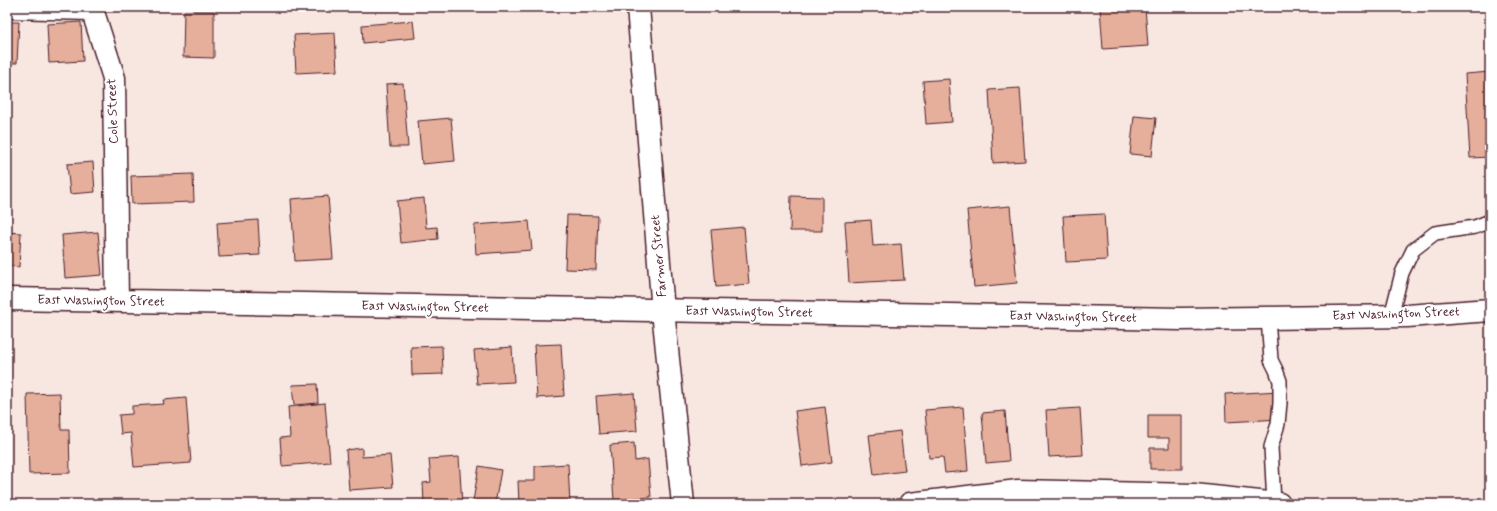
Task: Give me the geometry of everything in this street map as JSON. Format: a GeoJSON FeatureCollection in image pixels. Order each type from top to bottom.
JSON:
{"type":"FeatureCollection","features":[{"type":"Feature","properties":{"kind":"street","name":"Cole Street"},"geometry":{"type":"LineString","coordinates":[[7,7],[92,9],[114,78],[117,301]]}},
{"type":"Feature","properties":{"kind":"street","name":"Farmer Street"},"geometry":{"type":"LineString","coordinates":[[638,7],[663,311],[683,504]]}},
{"type":"Feature","properties":{"kind":"street","name":"East Washington Street"},"geometry":{"type":"LineString","coordinates":[[7,299],[1180,319],[1391,316],[1490,310]]}},
{"type":"Feature","properties":{"kind":"street"},"geometry":{"type":"LineString","coordinates":[[910,504],[1018,491],[1194,495],[1276,504]]}},
{"type":"Feature","properties":{"kind":"lane"},"geometry":{"type":"LineString","coordinates":[[1391,316],[1402,273],[1413,250],[1435,233],[1475,227],[1490,221]]}},
{"type":"Feature","properties":{"kind":"lane"},"geometry":{"type":"LineString","coordinates":[[1268,318],[1271,360],[1280,381],[1278,424],[1271,447],[1276,504]]}},
{"type":"Feature","properties":{"kind":"building"},"geometry":{"type":"Polygon","coordinates":[[[1145,7],[1148,46],[1103,49],[1100,8],[1145,7]]]}},
{"type":"Feature","properties":{"kind":"building"},"geometry":{"type":"Polygon","coordinates":[[[184,11],[214,11],[214,58],[183,57],[184,11]]]}},
{"type":"Feature","properties":{"kind":"building"},"geometry":{"type":"Polygon","coordinates":[[[413,21],[415,38],[363,43],[362,25],[413,21]]]}},
{"type":"Feature","properties":{"kind":"building"},"geometry":{"type":"Polygon","coordinates":[[[7,22],[19,22],[17,63],[7,63],[7,22]]]}},
{"type":"Feature","properties":{"kind":"building"},"geometry":{"type":"Polygon","coordinates":[[[81,22],[83,61],[49,63],[47,24],[81,22]]]}},
{"type":"Feature","properties":{"kind":"building"},"geometry":{"type":"Polygon","coordinates":[[[335,33],[337,71],[296,73],[294,35],[335,33]]]}},
{"type":"Feature","properties":{"kind":"building"},"geometry":{"type":"Polygon","coordinates":[[[1490,72],[1490,157],[1470,158],[1465,74],[1490,72]]]}},
{"type":"Feature","properties":{"kind":"building"},"geometry":{"type":"Polygon","coordinates":[[[949,79],[952,122],[926,124],[923,81],[949,79]]]}},
{"type":"Feature","properties":{"kind":"building"},"geometry":{"type":"Polygon","coordinates":[[[403,83],[408,147],[390,147],[386,84],[403,83]]]}},
{"type":"Feature","properties":{"kind":"building"},"geometry":{"type":"Polygon","coordinates":[[[1020,88],[1025,161],[993,163],[989,90],[1020,88]]]}},
{"type":"Feature","properties":{"kind":"building"},"geometry":{"type":"Polygon","coordinates":[[[1134,116],[1156,118],[1152,156],[1130,154],[1134,116]]]}},
{"type":"Feature","properties":{"kind":"building"},"geometry":{"type":"Polygon","coordinates":[[[451,118],[455,161],[422,164],[418,121],[451,118]]]}},
{"type":"Feature","properties":{"kind":"building"},"geometry":{"type":"Polygon","coordinates":[[[93,162],[95,192],[70,194],[67,164],[93,162]]]}},
{"type":"Feature","properties":{"kind":"building"},"geometry":{"type":"Polygon","coordinates":[[[193,174],[194,202],[132,204],[131,176],[193,174]]]}},
{"type":"Feature","properties":{"kind":"building"},"geometry":{"type":"Polygon","coordinates":[[[328,196],[333,259],[295,261],[291,199],[328,196]]]}},
{"type":"Feature","properties":{"kind":"building"},"geometry":{"type":"Polygon","coordinates":[[[791,196],[822,197],[822,231],[790,231],[791,196]]]}},
{"type":"Feature","properties":{"kind":"building"},"geometry":{"type":"Polygon","coordinates":[[[424,198],[426,228],[437,227],[438,239],[401,243],[397,201],[424,198]]]}},
{"type":"Feature","properties":{"kind":"building"},"geometry":{"type":"Polygon","coordinates":[[[1010,206],[1017,283],[974,287],[967,210],[1010,206]]]}},
{"type":"Feature","properties":{"kind":"building"},"geometry":{"type":"Polygon","coordinates":[[[1104,214],[1107,260],[1066,262],[1063,216],[1104,214]]]}},
{"type":"Feature","properties":{"kind":"building"},"geometry":{"type":"Polygon","coordinates":[[[567,215],[598,216],[596,270],[565,269],[567,215]]]}},
{"type":"Feature","properties":{"kind":"building"},"geometry":{"type":"Polygon","coordinates":[[[258,220],[260,255],[219,257],[217,223],[258,220]]]}},
{"type":"Feature","properties":{"kind":"building"},"geometry":{"type":"Polygon","coordinates":[[[871,220],[873,246],[901,244],[904,280],[849,283],[845,222],[871,220]]]}},
{"type":"Feature","properties":{"kind":"building"},"geometry":{"type":"Polygon","coordinates":[[[529,221],[532,250],[476,254],[474,225],[529,221]]]}},
{"type":"Feature","properties":{"kind":"building"},"geometry":{"type":"Polygon","coordinates":[[[744,227],[749,284],[716,287],[711,230],[744,227]]]}},
{"type":"Feature","properties":{"kind":"building"},"geometry":{"type":"Polygon","coordinates":[[[7,232],[21,233],[19,267],[7,266],[7,232]]]}},
{"type":"Feature","properties":{"kind":"building"},"geometry":{"type":"Polygon","coordinates":[[[98,232],[102,275],[65,278],[62,235],[98,232]]]}},
{"type":"Feature","properties":{"kind":"building"},"geometry":{"type":"Polygon","coordinates":[[[561,344],[564,396],[537,398],[534,345],[561,344]]]}},
{"type":"Feature","properties":{"kind":"building"},"geometry":{"type":"Polygon","coordinates":[[[442,346],[443,374],[412,375],[411,347],[442,346]]]}},
{"type":"Feature","properties":{"kind":"building"},"geometry":{"type":"Polygon","coordinates":[[[512,347],[514,382],[477,384],[474,350],[512,347]]]}},
{"type":"Feature","properties":{"kind":"building"},"geometry":{"type":"Polygon","coordinates":[[[317,384],[318,403],[294,405],[292,385],[317,384]]]}},
{"type":"Feature","properties":{"kind":"building"},"geometry":{"type":"Polygon","coordinates":[[[1280,391],[1281,419],[1226,422],[1225,394],[1280,391]]]}},
{"type":"Feature","properties":{"kind":"building"},"geometry":{"type":"Polygon","coordinates":[[[60,393],[61,430],[69,430],[70,473],[29,474],[27,394],[60,393]]]}},
{"type":"Feature","properties":{"kind":"building"},"geometry":{"type":"Polygon","coordinates":[[[634,393],[637,431],[599,434],[596,396],[634,393]]]}},
{"type":"Feature","properties":{"kind":"building"},"geometry":{"type":"Polygon","coordinates":[[[186,398],[191,463],[134,467],[131,433],[121,434],[119,415],[132,414],[132,406],[164,404],[163,400],[186,398]]]}},
{"type":"Feature","properties":{"kind":"building"},"geometry":{"type":"Polygon","coordinates":[[[325,403],[330,462],[282,466],[280,438],[290,437],[288,407],[325,403]]]}},
{"type":"Feature","properties":{"kind":"building"},"geometry":{"type":"Polygon","coordinates":[[[825,407],[832,462],[802,466],[795,411],[825,407]]]}},
{"type":"Feature","properties":{"kind":"building"},"geometry":{"type":"Polygon","coordinates":[[[963,407],[968,471],[945,473],[943,457],[929,458],[925,410],[963,407]]]}},
{"type":"Feature","properties":{"kind":"building"},"geometry":{"type":"Polygon","coordinates":[[[1080,408],[1083,455],[1049,457],[1046,410],[1080,408]]]}},
{"type":"Feature","properties":{"kind":"building"},"geometry":{"type":"Polygon","coordinates":[[[1005,411],[1009,461],[986,463],[982,413],[1005,411]]]}},
{"type":"Feature","properties":{"kind":"building"},"geometry":{"type":"Polygon","coordinates":[[[1148,415],[1182,415],[1182,469],[1150,469],[1150,448],[1169,448],[1169,438],[1148,438],[1148,415]]]}},
{"type":"Feature","properties":{"kind":"building"},"geometry":{"type":"Polygon","coordinates":[[[900,431],[905,471],[874,475],[869,435],[900,431]]]}},
{"type":"Feature","properties":{"kind":"building"},"geometry":{"type":"Polygon","coordinates":[[[634,443],[635,461],[648,459],[651,497],[614,500],[610,445],[634,443]]]}},
{"type":"Feature","properties":{"kind":"building"},"geometry":{"type":"Polygon","coordinates":[[[362,448],[362,457],[390,455],[393,487],[349,490],[346,450],[362,448]]]}},
{"type":"Feature","properties":{"kind":"building"},"geometry":{"type":"Polygon","coordinates":[[[459,457],[462,504],[424,504],[423,483],[431,482],[429,459],[459,457]]]}},
{"type":"Feature","properties":{"kind":"building"},"geometry":{"type":"Polygon","coordinates":[[[568,464],[570,504],[519,504],[518,481],[535,481],[535,466],[568,464]]]}},
{"type":"Feature","properties":{"kind":"building"},"geometry":{"type":"Polygon","coordinates":[[[479,466],[501,470],[495,504],[473,501],[479,466]]]}}]}
